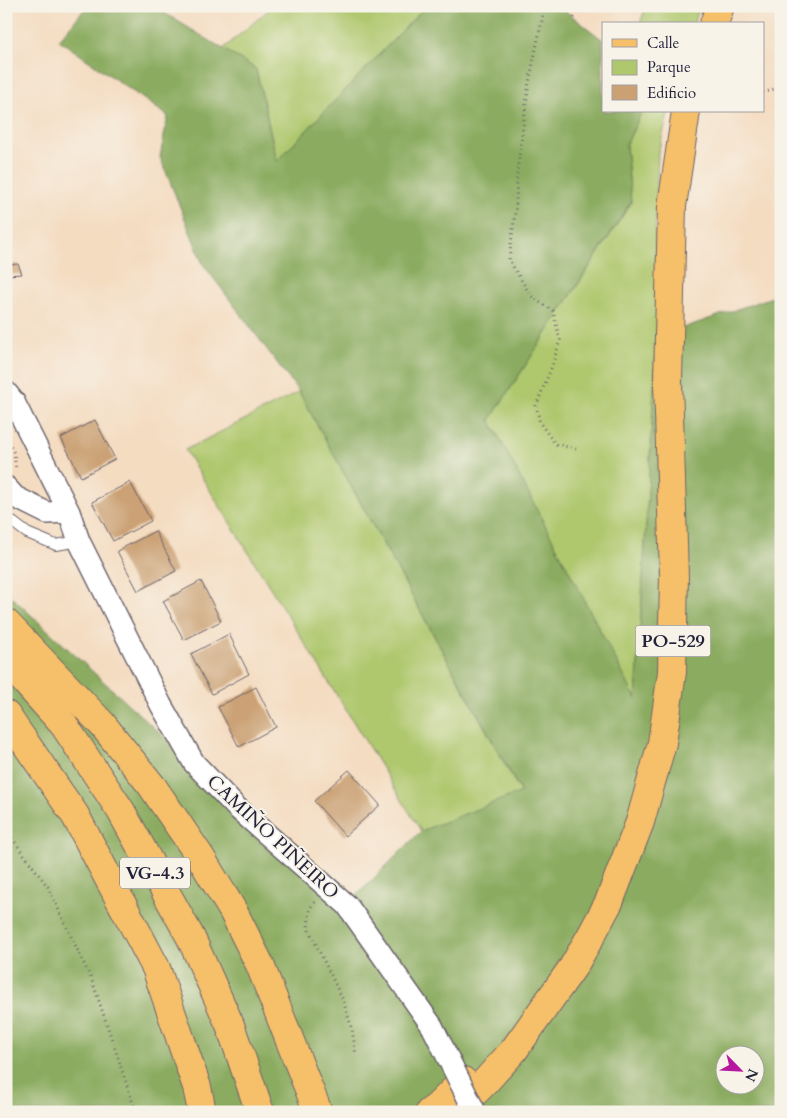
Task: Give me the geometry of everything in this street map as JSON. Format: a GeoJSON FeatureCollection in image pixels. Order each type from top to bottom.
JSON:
{"type":"FeatureCollection","features":[{"type":"Feature","properties":{"kind":"main road"},"geometry":{"type":"LineString","coordinates":[[715,22],[720,6]]}},
{"type":"Feature","properties":{"kind":"main road","name":"PO-529"},"geometry":{"type":"LineString","coordinates":[[455,1112],[514,1050],[573,967],[609,902],[640,822],[662,743],[672,672],[674,576],[668,382],[672,206],[686,112]]}},
{"type":"Feature","properties":{"kind":"main road"},"geometry":{"type":"LineString","coordinates":[[6,623],[102,724],[152,786],[201,858],[233,911],[260,965],[320,1109]]}},
{"type":"Feature","properties":{"kind":"main road","name":"VG-4.3"},"geometry":{"type":"LineString","coordinates":[[6,660],[64,724],[121,811],[191,938],[230,1025],[260,1112]]}},
{"type":"Feature","properties":{"kind":"main road"},"geometry":{"type":"LineString","coordinates":[[6,715],[75,815],[156,968],[197,1087],[202,1112]]}},
{"type":"Feature","properties":{"kind":"main road"},"geometry":{"type":"LineString","coordinates":[[430,1112],[500,1042],[537,998],[573,967]]}},
{"type":"Feature","properties":{"kind":"street","name":"CAMIÑO PIÑEIRO"},"geometry":{"type":"LineString","coordinates":[[6,392],[14,402],[69,512],[80,541],[161,705],[194,762],[236,807],[347,906],[432,1026],[475,1112]]}},
{"type":"Feature","properties":{"kind":"street"},"geometry":{"type":"LineString","coordinates":[[11,492],[47,513],[69,512]]}},
{"type":"Feature","properties":{"kind":"lane"},"geometry":{"type":"LineString","coordinates":[[6,516],[27,533],[56,545],[80,541]]}},
{"type":"Feature","properties":{"kind":"path"},"geometry":{"type":"LineString","coordinates":[[545,6],[529,82],[516,172],[516,205],[509,260],[531,296],[553,311],[560,340],[536,406],[540,423],[555,444],[576,449]]}},
{"type":"Feature","properties":{"kind":"path"},"geometry":{"type":"LineString","coordinates":[[574,18],[580,6]]}},
{"type":"Feature","properties":{"kind":"path"},"geometry":{"type":"LineString","coordinates":[[764,92],[781,85]]}},
{"type":"Feature","properties":{"kind":"path"},"geometry":{"type":"LineString","coordinates":[[6,438],[14,453],[11,492]]}},
{"type":"Feature","properties":{"kind":"path"},"geometry":{"type":"LineString","coordinates":[[6,830],[48,887],[89,974],[136,1112]]}},
{"type":"Feature","properties":{"kind":"path"},"geometry":{"type":"LineString","coordinates":[[329,889],[310,908],[308,928],[343,1000],[352,1029],[356,1055]]}},
{"type":"Feature","properties":{"kind":"green space"},"geometry":{"type":"Polygon","coordinates":[[[87,6],[153,6],[256,69],[277,161],[426,6],[559,6],[602,39],[602,112],[642,112],[626,145],[631,202],[490,420],[636,699],[657,337],[781,294],[781,1112],[6,1112],[6,592],[347,905],[421,831],[521,792],[299,392],[203,264],[160,157],[168,116],[59,40],[87,6]]]}},
{"type":"Feature","properties":{"kind":"green space"},"geometry":{"type":"Polygon","coordinates":[[[273,6],[426,6],[277,162],[256,69],[223,49],[273,6]]]}},
{"type":"Feature","properties":{"kind":"green space"},"geometry":{"type":"Polygon","coordinates":[[[646,6],[701,6],[694,22],[641,22],[646,6]]]}},
{"type":"Feature","properties":{"kind":"green space"},"geometry":{"type":"Polygon","coordinates":[[[642,112],[669,112],[658,153],[655,238],[657,337],[636,700],[490,420],[631,203],[626,145],[642,112]]]}},
{"type":"Feature","properties":{"kind":"green space"},"geometry":{"type":"Polygon","coordinates":[[[299,392],[521,793],[421,831],[185,450],[299,392]]]}},
{"type":"Feature","properties":{"kind":"building"},"geometry":{"type":"Polygon","coordinates":[[[18,264],[22,274],[6,275],[6,265],[18,264]]]}},
{"type":"Feature","properties":{"kind":"building"},"geometry":{"type":"Polygon","coordinates":[[[95,420],[115,459],[81,477],[61,438],[95,420]]]}},
{"type":"Feature","properties":{"kind":"building"},"geometry":{"type":"Polygon","coordinates":[[[130,482],[151,521],[113,541],[92,502],[130,482]]]}},
{"type":"Feature","properties":{"kind":"building"},"geometry":{"type":"Polygon","coordinates":[[[155,531],[176,571],[138,591],[117,551],[155,531]]]}},
{"type":"Feature","properties":{"kind":"building"},"geometry":{"type":"Polygon","coordinates":[[[201,581],[221,621],[184,640],[163,601],[201,581]]]}},
{"type":"Feature","properties":{"kind":"building"},"geometry":{"type":"Polygon","coordinates":[[[229,634],[249,674],[212,694],[191,654],[229,634]]]}},
{"type":"Feature","properties":{"kind":"building"},"geometry":{"type":"Polygon","coordinates":[[[256,687],[276,727],[239,747],[218,707],[256,687]]]}},
{"type":"Feature","properties":{"kind":"building"},"geometry":{"type":"Polygon","coordinates":[[[349,770],[380,805],[345,836],[314,801],[349,770]]]}}]}
